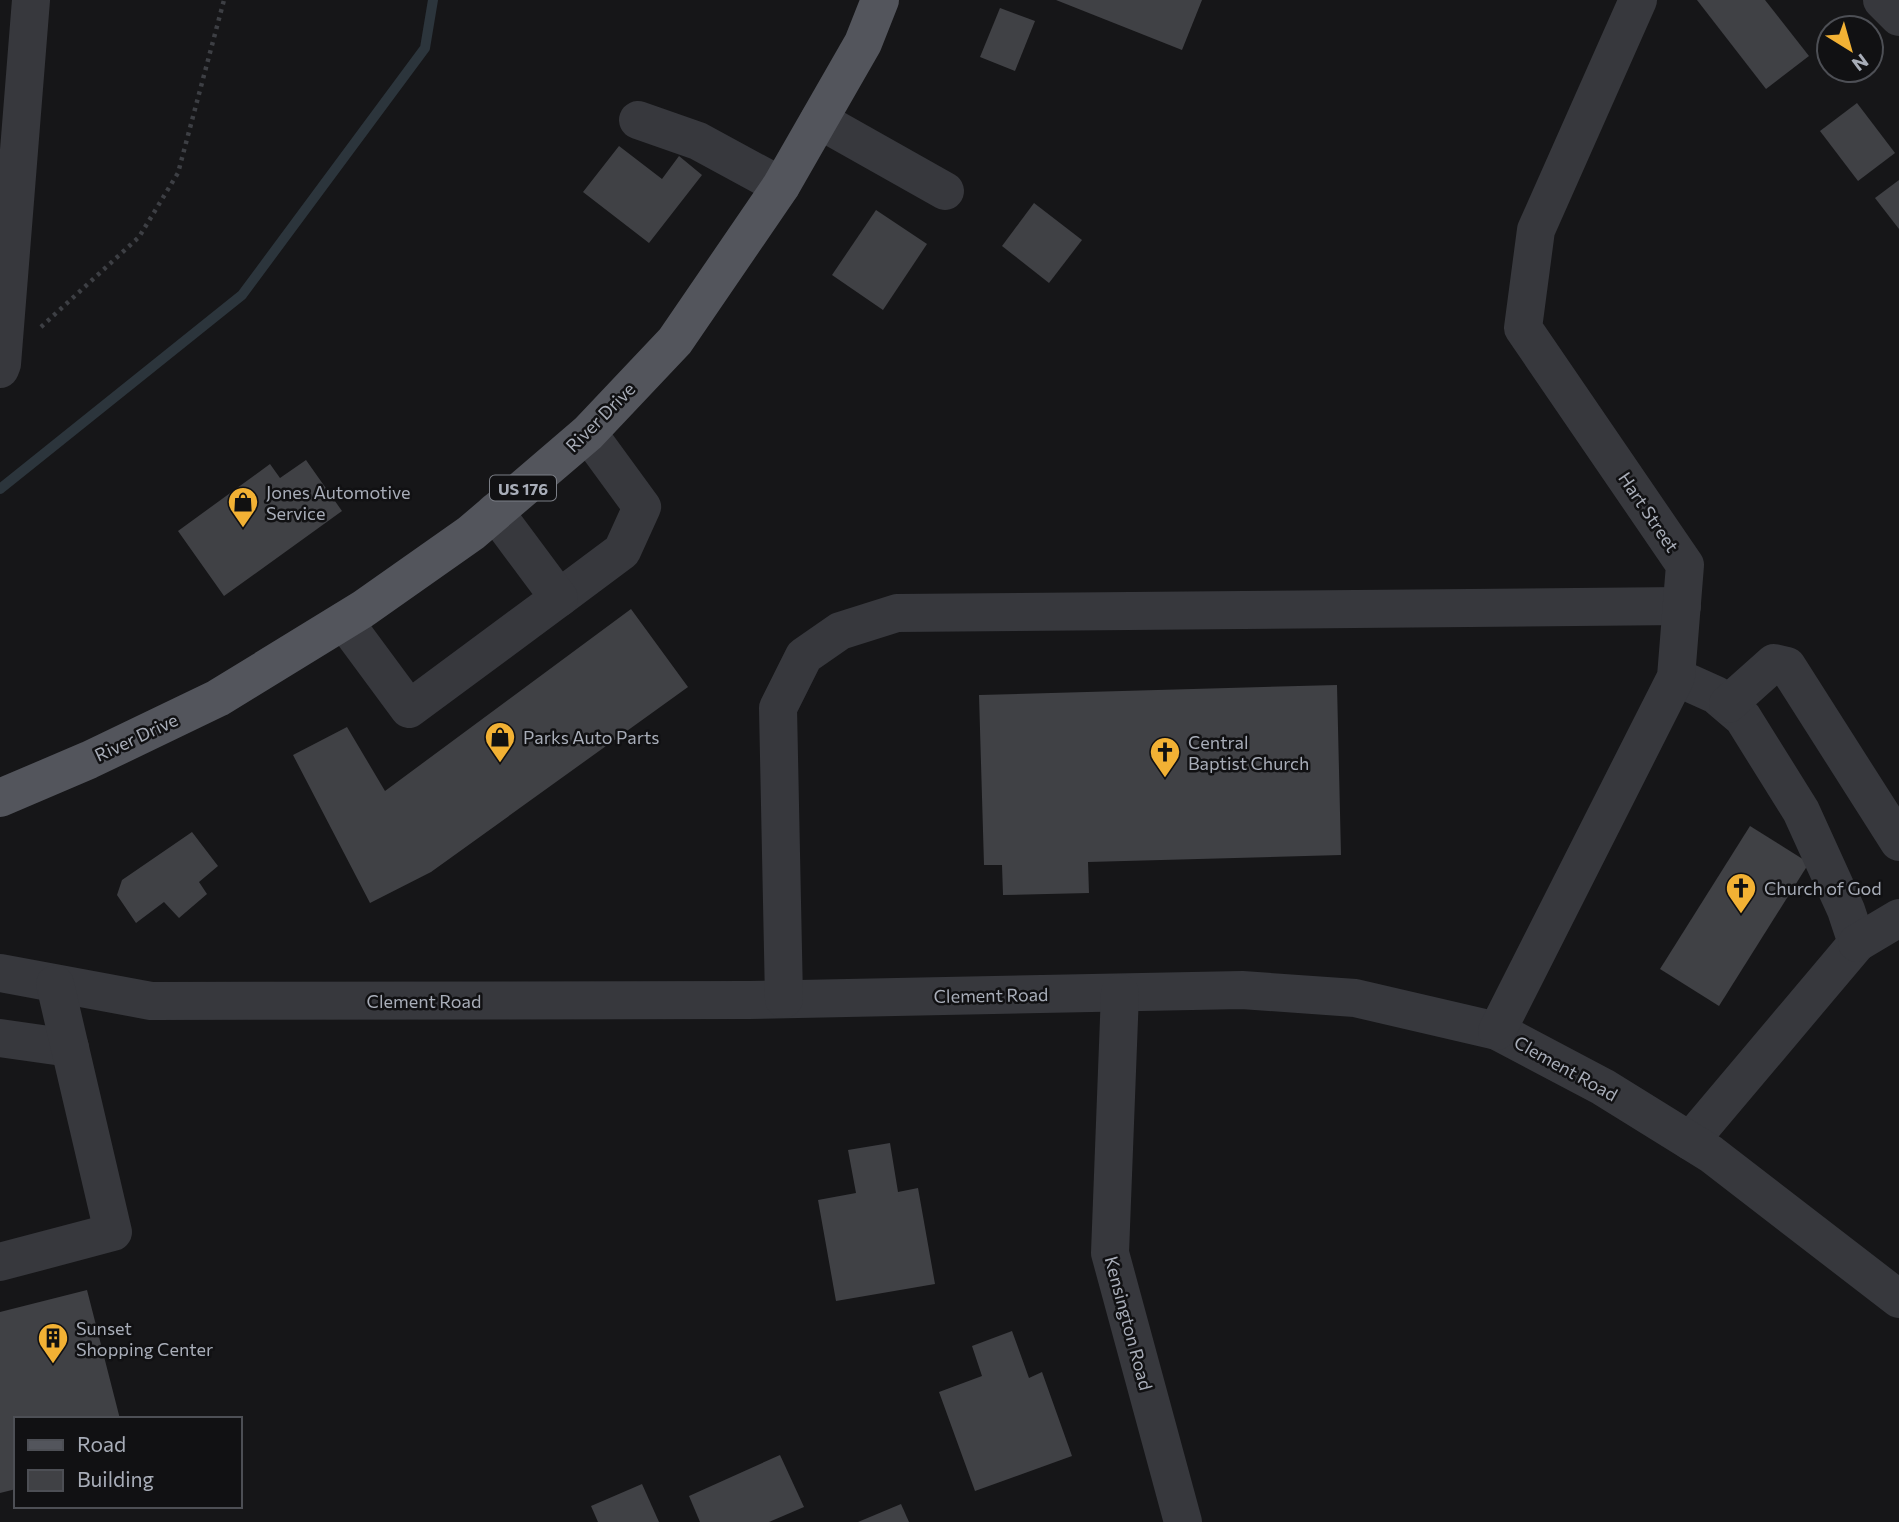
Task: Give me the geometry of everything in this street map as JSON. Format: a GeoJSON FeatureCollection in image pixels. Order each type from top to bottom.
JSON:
{"type":"FeatureCollection","features":[{"type":"Feature","properties":{"kind":"main road","name":"River Drive"},"geometry":{"type":"LineString","coordinates":[[0,798],[89,760],[218,698],[344,621],[471,533],[588,433],[675,341],[781,186],[863,43],[880,0]]}},
{"type":"Feature","properties":{"kind":"street"},"geometry":{"type":"LineString","coordinates":[[1,366],[4,284],[31,0]]}},
{"type":"Feature","properties":{"kind":"street","name":"Hart Street"},"geometry":{"type":"LineString","coordinates":[[1497,1031],[1676,677],[1685,565],[1522,328],[1536,230],[1638,0]]}},
{"type":"Feature","properties":{"kind":"street"},"geometry":{"type":"LineString","coordinates":[[1882,0],[1899,17]]}},
{"type":"Feature","properties":{"kind":"street"},"geometry":{"type":"LineString","coordinates":[[638,120],[698,141],[781,186]]}},
{"type":"Feature","properties":{"kind":"street"},"geometry":{"type":"LineString","coordinates":[[819,120],[945,191]]}},
{"type":"Feature","properties":{"kind":"street"},"geometry":{"type":"LineString","coordinates":[[344,621],[409,709],[622,551],[642,508],[588,433]]}},
{"type":"Feature","properties":{"kind":"street"},"geometry":{"type":"LineString","coordinates":[[495,512],[559,598]]}},
{"type":"Feature","properties":{"kind":"street"},"geometry":{"type":"LineString","coordinates":[[784,999],[778,708],[804,656],[840,631],[897,613],[1682,606]]}},
{"type":"Feature","properties":{"kind":"street"},"geometry":{"type":"LineString","coordinates":[[1727,704],[1774,663],[1787,666],[1899,842]]}},
{"type":"Feature","properties":{"kind":"street"},"geometry":{"type":"LineString","coordinates":[[1676,677],[1716,695],[1743,718],[1801,811],[1846,910],[1857,943]]}},
{"type":"Feature","properties":{"kind":"street"},"geometry":{"type":"LineString","coordinates":[[1690,1141],[1857,943],[1899,918]]}},
{"type":"Feature","properties":{"kind":"street","name":"Clement Road"},"geometry":{"type":"LineString","coordinates":[[0,973],[151,1002],[784,999],[1242,989],[1355,998],[1497,1031],[1603,1087],[1712,1154],[1899,1298]]}},
{"type":"Feature","properties":{"kind":"street"},"geometry":{"type":"LineString","coordinates":[[0,1262],[113,1232],[55,984]]}},
{"type":"Feature","properties":{"kind":"street","name":"Kensington Road"},"geometry":{"type":"LineString","coordinates":[[1120,993],[1110,1253],[1183,1522]]}},
{"type":"Feature","properties":{"kind":"street"},"geometry":{"type":"LineString","coordinates":[[0,1038],[70,1048]]}},
{"type":"Feature","properties":{"kind":"path"},"geometry":{"type":"LineString","coordinates":[[1,366],[139,237],[178,173],[224,0]]}},
{"type":"Feature","properties":{"kind":"building"},"geometry":{"type":"Polygon","coordinates":[[[1056,0],[1202,0],[1182,50],[1056,0]]]}},
{"type":"Feature","properties":{"kind":"building"},"geometry":{"type":"Polygon","coordinates":[[[1697,0],[1765,0],[1809,56],[1766,89],[1697,0]]]}},
{"type":"Feature","properties":{"kind":"building"},"geometry":{"type":"Polygon","coordinates":[[[1000,8],[1035,21],[1015,71],[980,57],[1000,8]]]}},
{"type":"Feature","properties":{"kind":"building"},"geometry":{"type":"Polygon","coordinates":[[[1857,103],[1895,153],[1858,181],[1820,131],[1857,103]]]}},
{"type":"Feature","properties":{"kind":"building"},"geometry":{"type":"Polygon","coordinates":[[[619,146],[662,179],[679,156],[702,175],[649,243],[583,192],[619,146]]]}},
{"type":"Feature","properties":{"kind":"building"},"geometry":{"type":"Polygon","coordinates":[[[1899,180],[1899,229],[1875,198],[1899,180]]]}},
{"type":"Feature","properties":{"kind":"building"},"geometry":{"type":"Polygon","coordinates":[[[1034,203],[1082,240],[1049,283],[1002,246],[1034,203]]]}},
{"type":"Feature","properties":{"kind":"building"},"geometry":{"type":"Polygon","coordinates":[[[876,210],[927,244],[883,310],[832,275],[876,210]]]}},
{"type":"Feature","properties":{"kind":"building"},"geometry":{"type":"Polygon","coordinates":[[[306,460],[342,511],[224,596],[178,531],[270,464],[280,478],[306,460]]]}},
{"type":"Feature","properties":{"kind":"building"},"geometry":{"type":"Polygon","coordinates":[[[631,609],[688,687],[431,872],[370,903],[293,755],[347,727],[385,791],[631,609]]]}},
{"type":"Feature","properties":{"kind":"building"},"geometry":{"type":"Polygon","coordinates":[[[1337,685],[1341,855],[1088,862],[1089,893],[1003,895],[1002,865],[984,865],[979,695],[1337,685]]]}},
{"type":"Feature","properties":{"kind":"building"},"geometry":{"type":"Polygon","coordinates":[[[1750,826],[1809,863],[1719,1006],[1660,969],[1750,826]]]}},
{"type":"Feature","properties":{"kind":"building"},"geometry":{"type":"Polygon","coordinates":[[[192,832],[218,866],[199,882],[207,894],[179,918],[164,902],[136,923],[117,895],[122,880],[192,832]]]}},
{"type":"Feature","properties":{"kind":"building"},"geometry":{"type":"Polygon","coordinates":[[[890,1143],[898,1192],[918,1188],[935,1284],[836,1301],[818,1200],[856,1193],[848,1150],[890,1143]]]}},
{"type":"Feature","properties":{"kind":"building","name":"Sunset Shopping Center"},"geometry":{"type":"Polygon","coordinates":[[[87,1290],[119,1417],[14,1417],[14,1490],[0,1493],[0,1312],[87,1290]]]}},
{"type":"Feature","properties":{"kind":"building"},"geometry":{"type":"Polygon","coordinates":[[[1012,1331],[1029,1378],[1042,1372],[1072,1456],[975,1491],[939,1392],[982,1376],[972,1346],[1012,1331]]]}},
{"type":"Feature","properties":{"kind":"building"},"geometry":{"type":"Polygon","coordinates":[[[780,1455],[804,1507],[769,1522],[700,1522],[689,1496],[780,1455]]]}},
{"type":"Feature","properties":{"kind":"building"},"geometry":{"type":"Polygon","coordinates":[[[642,1484],[659,1522],[598,1522],[591,1506],[642,1484]]]}},
{"type":"Feature","properties":{"kind":"building"},"geometry":{"type":"Polygon","coordinates":[[[901,1504],[909,1522],[858,1522],[901,1504]]]}},
{"type":"Feature","properties":{"kind":"waterway"},"geometry":{"type":"LineString","coordinates":[[0,489],[242,295],[425,48],[433,0]]}},
{"type":"Feature","properties":{"kind":"place","name":"Jones Automotive Service"},"geometry":{"type":"Point","coordinates":[243,529]}},
{"type":"Feature","properties":{"kind":"place","name":"Parks Auto Parts"},"geometry":{"type":"Point","coordinates":[500,764]}},
{"type":"Feature","properties":{"kind":"place","name":"Central Baptist Church"},"geometry":{"type":"Point","coordinates":[1165,779]}},
{"type":"Feature","properties":{"kind":"place","name":"Church of God"},"geometry":{"type":"Point","coordinates":[1741,915]}},
{"type":"Feature","properties":{"kind":"place","name":"Sunset Shopping Center"},"geometry":{"type":"Point","coordinates":[53,1365]}}]}
